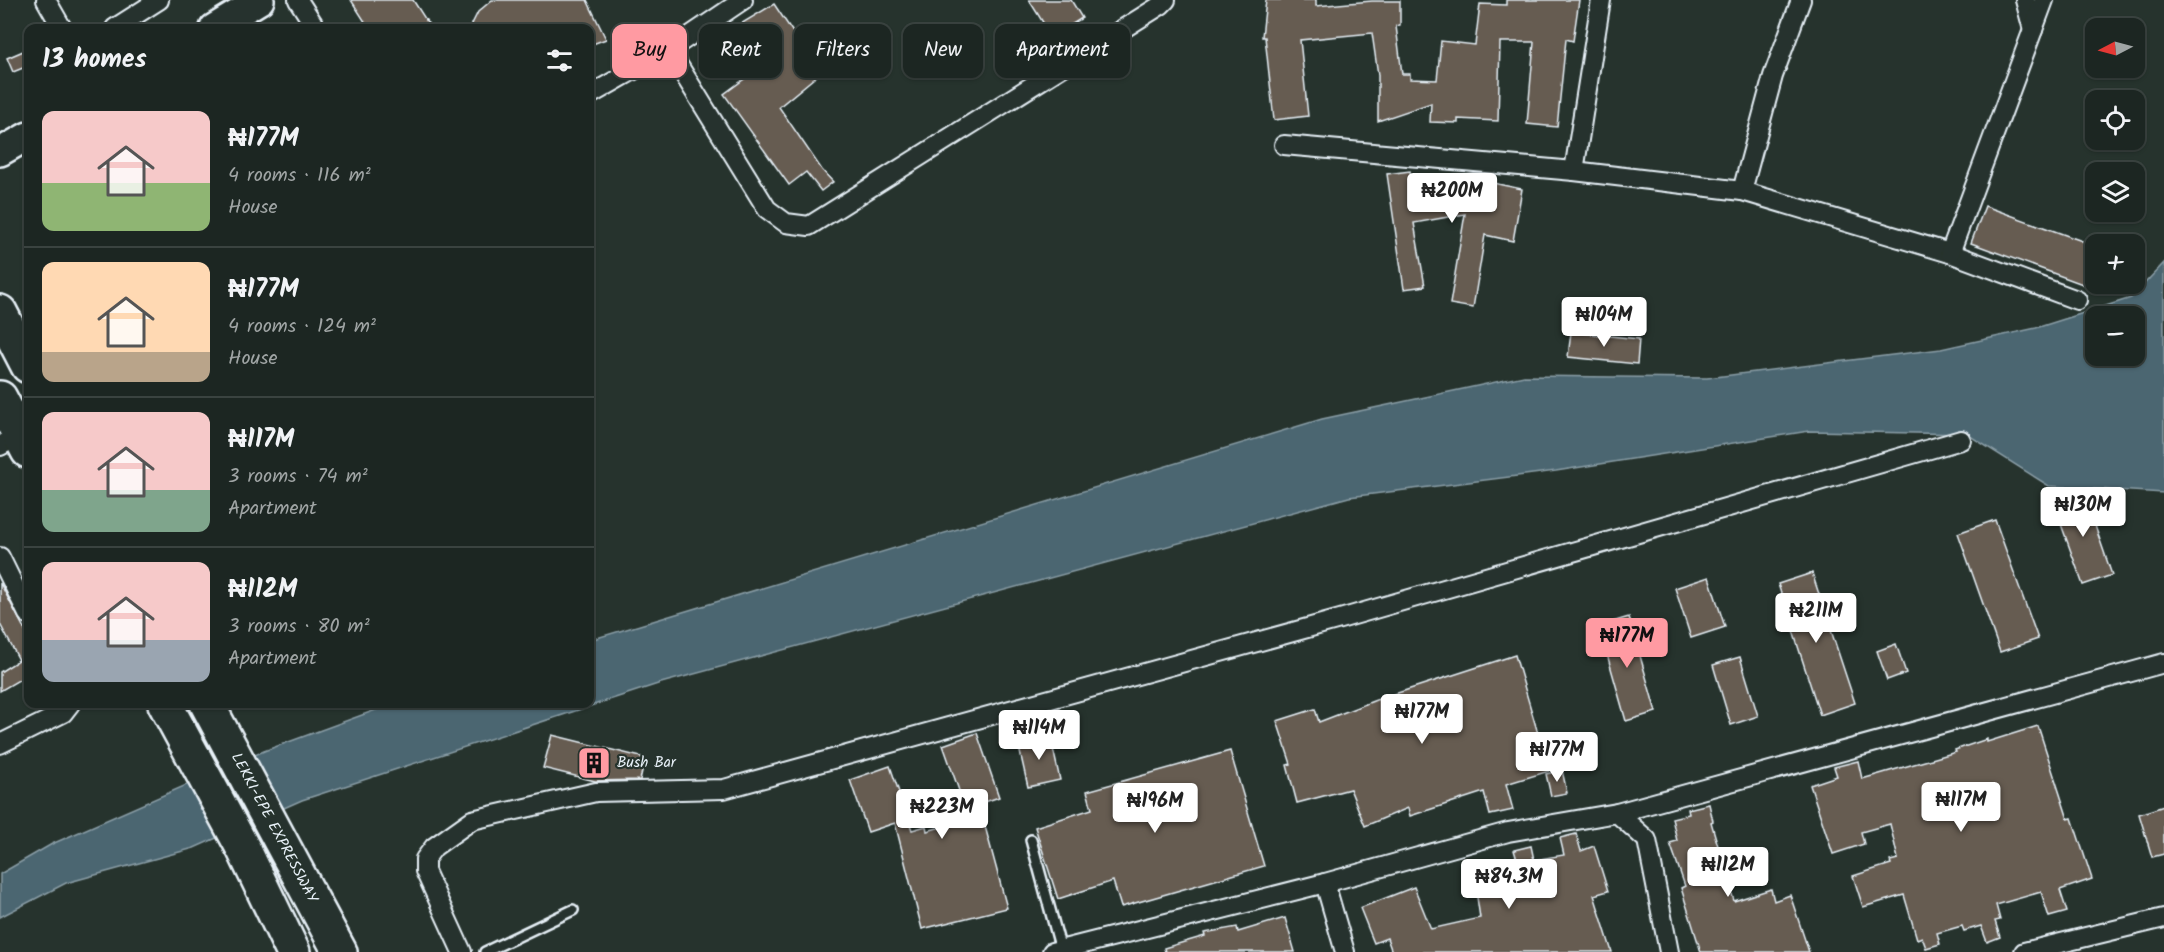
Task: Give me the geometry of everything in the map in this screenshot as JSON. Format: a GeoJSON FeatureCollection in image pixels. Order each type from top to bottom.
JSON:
{"type":"FeatureCollection","features":[{"type":"Feature","properties":{"kind":"highway"},"geometry":{"type":"LineString","coordinates":[[0,312],[24,358]]}},
{"type":"Feature","properties":{"kind":"highway"},"geometry":{"type":"LineString","coordinates":[[0,398],[16,444]]}},
{"type":"Feature","properties":{"kind":"highway"},"geometry":{"type":"LineString","coordinates":[[167,708],[244,850],[293,952]]}},
{"type":"Feature","properties":{"kind":"highway","name":"LEKKI-EPE EXPRESSWAY"},"geometry":{"type":"LineString","coordinates":[[209,708],[340,952]]}},
{"type":"Feature","properties":{"kind":"street"},"geometry":{"type":"LineString","coordinates":[[46,0],[60,24]]}},
{"type":"Feature","properties":{"kind":"street"},"geometry":{"type":"LineString","coordinates":[[121,24],[159,0]]}},
{"type":"Feature","properties":{"kind":"street"},"geometry":{"type":"LineString","coordinates":[[221,24],[260,0]]}},
{"type":"Feature","properties":{"kind":"street"},"geometry":{"type":"LineString","coordinates":[[298,0],[313,24]]}},
{"type":"Feature","properties":{"kind":"street"},"geometry":{"type":"LineString","coordinates":[[687,38],[743,0]]}},
{"type":"Feature","properties":{"kind":"street"},"geometry":{"type":"LineString","coordinates":[[686,78],[767,209],[786,223],[809,226],[1166,0]]}},
{"type":"Feature","properties":{"kind":"street"},"geometry":{"type":"LineString","coordinates":[[1574,171],[1601,0]]}},
{"type":"Feature","properties":{"kind":"street"},"geometry":{"type":"LineString","coordinates":[[1742,191],[1773,75],[1801,0]]}},
{"type":"Feature","properties":{"kind":"street"},"geometry":{"type":"LineString","coordinates":[[2025,0],[2033,30]]}},
{"type":"Feature","properties":{"kind":"street"},"geometry":{"type":"LineString","coordinates":[[1950,253],[2044,0]]}},
{"type":"Feature","properties":{"kind":"street"},"geometry":{"type":"LineString","coordinates":[[594,93],[620,78]]}},
{"type":"Feature","properties":{"kind":"street"},"geometry":{"type":"LineString","coordinates":[[0,152],[24,138]]}},
{"type":"Feature","properties":{"kind":"street"},"geometry":{"type":"LineString","coordinates":[[1284,145],[1574,171],[1742,191],[1950,253],[2077,300]]}},
{"type":"Feature","properties":{"kind":"street"},"geometry":{"type":"LineString","coordinates":[[462,952],[425,871],[425,859],[434,847],[472,820],[596,792],[724,789],[1351,616],[1961,440]]}},
{"type":"Feature","properties":{"kind":"street"},"geometry":{"type":"LineString","coordinates":[[0,557],[24,606]]}},
{"type":"Feature","properties":{"kind":"street"},"geometry":{"type":"LineString","coordinates":[[1057,951],[1325,883],[1508,832],[1617,813],[2164,663]]}},
{"type":"Feature","properties":{"kind":"street"},"geometry":{"type":"LineString","coordinates":[[0,744],[63,713],[67,708]]}},
{"type":"Feature","properties":{"kind":"street"},"geometry":{"type":"LineString","coordinates":[[1617,813],[1647,840],[1669,952]]}},
{"type":"Feature","properties":{"kind":"street"},"geometry":{"type":"LineString","coordinates":[[1325,883],[1345,952]]}},
{"type":"Feature","properties":{"kind":"street"},"geometry":{"type":"LineString","coordinates":[[2024,952],[2164,918]]}},
{"type":"Feature","properties":{"kind":"lane"},"geometry":{"type":"LineString","coordinates":[[1031,840],[1057,951]]}},
{"type":"Feature","properties":{"kind":"lane"},"geometry":{"type":"LineString","coordinates":[[485,952],[573,910]]}},
{"type":"Feature","properties":{"kind":"water"},"geometry":{"type":"Polygon","coordinates":[[[2164,263],[2164,493],[2049,486],[1967,434],[1809,431],[1556,471],[1349,497],[661,683],[594,705],[594,639],[1322,419],[1524,376],[1707,378],[1941,349],[2036,328],[2085,313],[2085,366],[2145,366],[2145,306],[2106,306],[2131,298],[2135,294],[2145,294],[2145,283],[2164,263]]]}},
{"type":"Feature","properties":{"kind":"water"},"geometry":{"type":"Polygon","coordinates":[[[381,708],[584,708],[302,800],[194,848],[66,883],[0,917],[0,874],[52,844],[264,751],[381,708]]]}},
{"type":"Feature","properties":{"kind":"building"},"geometry":{"type":"Polygon","coordinates":[[[351,0],[413,0],[428,24],[366,24],[351,0]]]}},
{"type":"Feature","properties":{"kind":"building"},"geometry":{"type":"Polygon","coordinates":[[[492,0],[587,0],[606,39],[594,44],[594,24],[472,24],[478,12],[492,0]]]}},
{"type":"Feature","properties":{"kind":"building"},"geometry":{"type":"Polygon","coordinates":[[[1029,0],[1071,0],[1082,18],[1073,24],[1044,24],[1029,0]]]}},
{"type":"Feature","properties":{"kind":"building"},"geometry":{"type":"Polygon","coordinates":[[[1266,0],[1316,0],[1316,6],[1400,1],[1400,25],[1396,26],[1402,74],[1410,74],[1410,79],[1437,80],[1441,41],[1475,45],[1480,4],[1506,5],[1506,0],[1579,0],[1573,41],[1566,39],[1557,127],[1527,124],[1534,42],[1500,42],[1498,121],[1458,119],[1458,123],[1430,122],[1431,103],[1378,121],[1378,75],[1372,33],[1300,40],[1308,116],[1274,120],[1265,37],[1262,37],[1266,0]]]}},
{"type":"Feature","properties":{"kind":"building"},"geometry":{"type":"Polygon","coordinates":[[[774,4],[794,34],[794,78],[814,78],[779,107],[822,170],[833,182],[821,191],[806,172],[789,185],[724,94],[746,78],[782,78],[782,24],[741,24],[774,4]]]}},
{"type":"Feature","properties":{"kind":"building"},"geometry":{"type":"Polygon","coordinates":[[[24,51],[24,68],[13,72],[7,58],[24,51]]]}},
{"type":"Feature","properties":{"kind":"building"},"geometry":{"type":"Polygon","coordinates":[[[1410,171],[1411,185],[1449,179],[1483,181],[1522,189],[1513,241],[1485,235],[1473,308],[1450,304],[1465,214],[1414,223],[1425,286],[1404,289],[1387,174],[1410,171]]]}},
{"type":"Feature","properties":{"kind":"building"},"geometry":{"type":"Polygon","coordinates":[[[1985,206],[2085,242],[2085,285],[1971,243],[1985,206]]]}},
{"type":"Feature","properties":{"kind":"building"},"geometry":{"type":"Polygon","coordinates":[[[1571,332],[1639,339],[1637,364],[1568,357],[1571,332]]]}},
{"type":"Feature","properties":{"kind":"building"},"geometry":{"type":"Polygon","coordinates":[[[2083,491],[2112,575],[2083,585],[2053,502],[2083,491]]]}},
{"type":"Feature","properties":{"kind":"building"},"geometry":{"type":"Polygon","coordinates":[[[1995,520],[2038,639],[2000,652],[1958,533],[1995,520]]]}},
{"type":"Feature","properties":{"kind":"building"},"geometry":{"type":"Polygon","coordinates":[[[1812,573],[1855,703],[1820,715],[1778,584],[1812,573]]]}},
{"type":"Feature","properties":{"kind":"building"},"geometry":{"type":"Polygon","coordinates":[[[1709,577],[1725,627],[1691,638],[1675,588],[1709,577]]]}},
{"type":"Feature","properties":{"kind":"building"},"geometry":{"type":"Polygon","coordinates":[[[0,583],[24,628],[24,677],[0,691],[0,672],[19,660],[0,624],[0,583]]]}},
{"type":"Feature","properties":{"kind":"building"},"geometry":{"type":"Polygon","coordinates":[[[1629,617],[1656,712],[1626,721],[1599,626],[1629,617]]]}},
{"type":"Feature","properties":{"kind":"building"},"geometry":{"type":"Polygon","coordinates":[[[1896,644],[1906,673],[1887,680],[1877,651],[1896,644]]]}},
{"type":"Feature","properties":{"kind":"building"},"geometry":{"type":"Polygon","coordinates":[[[1515,655],[1549,771],[1506,784],[1513,810],[1490,815],[1484,792],[1410,816],[1408,808],[1365,826],[1350,789],[1297,803],[1287,765],[1291,764],[1277,721],[1315,709],[1319,722],[1376,700],[1515,655]]]}},
{"type":"Feature","properties":{"kind":"building"},"geometry":{"type":"Polygon","coordinates":[[[1740,657],[1758,716],[1731,725],[1713,665],[1740,657]]]}},
{"type":"Feature","properties":{"kind":"building"},"geometry":{"type":"Polygon","coordinates":[[[2038,726],[2068,819],[2072,818],[2092,879],[2060,890],[2067,912],[2049,917],[2041,892],[1996,905],[2000,920],[1995,921],[2000,937],[1987,942],[1981,926],[1964,931],[1962,926],[1937,933],[1940,944],[1926,948],[1922,937],[1917,939],[1904,895],[1863,907],[1853,876],[1891,864],[1890,861],[1898,859],[1890,824],[1861,832],[1864,844],[1833,854],[1810,785],[1837,776],[1834,767],[1858,761],[1862,779],[1956,752],[1955,750],[1987,739],[1987,742],[2038,726]]]}},
{"type":"Feature","properties":{"kind":"building"},"geometry":{"type":"Polygon","coordinates":[[[977,733],[999,797],[979,804],[1007,908],[922,929],[895,823],[868,832],[850,780],[890,766],[912,830],[926,826],[927,831],[969,819],[943,745],[977,733]]]}},
{"type":"Feature","properties":{"kind":"building","name":"Bush Bar"},"geometry":{"type":"Polygon","coordinates":[[[552,735],[645,758],[640,780],[595,781],[543,768],[552,735]]]}},
{"type":"Feature","properties":{"kind":"building"},"geometry":{"type":"Polygon","coordinates":[[[1050,735],[1060,780],[1028,787],[1018,743],[1050,735]]]}},
{"type":"Feature","properties":{"kind":"building"},"geometry":{"type":"Polygon","coordinates":[[[1230,751],[1264,866],[1121,907],[1113,881],[1058,899],[1035,827],[1092,809],[1087,791],[1230,751]]]}},
{"type":"Feature","properties":{"kind":"building"},"geometry":{"type":"Polygon","coordinates":[[[1562,770],[1567,793],[1551,796],[1546,774],[1562,770]]]}},
{"type":"Feature","properties":{"kind":"building"},"geometry":{"type":"Polygon","coordinates":[[[1709,804],[1713,821],[1711,822],[1734,901],[1771,889],[1774,901],[1790,895],[1809,952],[1701,952],[1681,888],[1685,886],[1670,843],[1677,841],[1672,818],[1689,814],[1688,809],[1709,804]]]}},
{"type":"Feature","properties":{"kind":"building"},"geometry":{"type":"Polygon","coordinates":[[[2164,806],[2164,854],[2152,857],[2139,814],[2164,806]]]}},
{"type":"Feature","properties":{"kind":"building"},"geometry":{"type":"Polygon","coordinates":[[[1576,834],[1581,851],[1594,846],[1608,891],[1594,895],[1612,952],[1392,952],[1387,938],[1374,943],[1360,908],[1414,887],[1431,929],[1480,918],[1473,870],[1518,863],[1514,850],[1531,846],[1534,860],[1564,855],[1560,838],[1576,834]]]}},
{"type":"Feature","properties":{"kind":"building"},"geometry":{"type":"Polygon","coordinates":[[[1285,918],[1295,952],[1165,952],[1164,948],[1205,936],[1204,933],[1237,927],[1238,932],[1285,918]]]}},
{"type":"Feature","properties":{"kind":"place","name":"Bush Bar"},"geometry":{"type":"Point","coordinates":[594,763]}}]}
